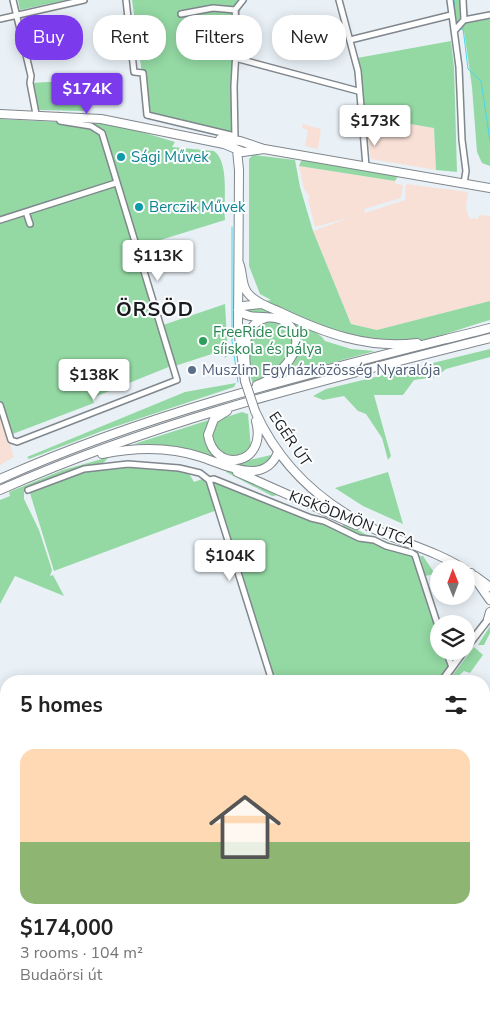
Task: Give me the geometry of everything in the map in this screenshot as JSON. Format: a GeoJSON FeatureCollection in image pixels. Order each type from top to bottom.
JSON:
{"type":"FeatureCollection","features":[{"type":"Feature","properties":{"kind":"main road"},"geometry":{"type":"LineString","coordinates":[[0,114],[58,115],[133,125],[238,145],[465,180],[490,188]]}},
{"type":"Feature","properties":{"kind":"main road"},"geometry":{"type":"LineString","coordinates":[[208,140],[230,149],[239,170]]}},
{"type":"Feature","properties":{"kind":"main road"},"geometry":{"type":"LineString","coordinates":[[238,145],[251,151],[264,149]]}},
{"type":"Feature","properties":{"kind":"main road","name":"EGÉR ÚT"},"geometry":{"type":"LineString","coordinates":[[238,145],[238,310],[240,357],[255,412],[278,452],[299,477],[318,495],[344,513],[385,534],[448,560]]}},
{"type":"Feature","properties":{"kind":"main road"},"geometry":{"type":"LineString","coordinates":[[239,170],[244,158],[251,151]]}},
{"type":"Feature","properties":{"kind":"main road"},"geometry":{"type":"LineString","coordinates":[[239,263],[245,290],[263,304],[324,332],[358,341],[394,345],[453,337]]}},
{"type":"Feature","properties":{"kind":"main road"},"geometry":{"type":"LineString","coordinates":[[0,479],[131,428],[220,399],[264,382],[292,357],[296,344],[293,330],[282,320],[245,315],[238,310],[243,306],[263,304]]}},
{"type":"Feature","properties":{"kind":"main road"},"geometry":{"type":"LineString","coordinates":[[245,381],[248,334],[253,325],[268,318]]}},
{"type":"Feature","properties":{"kind":"main road"},"geometry":{"type":"LineString","coordinates":[[220,399],[490,328]]}},
{"type":"Feature","properties":{"kind":"main road"},"geometry":{"type":"LineString","coordinates":[[0,490],[53,468],[242,402],[490,338]]}},
{"type":"Feature","properties":{"kind":"main road"},"geometry":{"type":"LineString","coordinates":[[242,402],[217,416],[208,430],[209,439],[217,453],[235,460],[253,452],[258,439],[255,412]]}},
{"type":"Feature","properties":{"kind":"main road"},"geometry":{"type":"LineString","coordinates":[[53,468],[69,466],[115,451],[144,448],[184,452],[252,471],[273,463],[278,452]]}},
{"type":"Feature","properties":{"kind":"main road"},"geometry":{"type":"LineString","coordinates":[[215,462],[370,531],[385,534]]}},
{"type":"Feature","properties":{"kind":"main road","name":"EGÉR ÚT"},"geometry":{"type":"LineString","coordinates":[[475,576],[489,586]]}},
{"type":"Feature","properties":{"kind":"main road"},"geometry":{"type":"LineString","coordinates":[[475,581],[490,600]]}},
{"type":"Feature","properties":{"kind":"street"},"geometry":{"type":"LineString","coordinates":[[12,0],[16,15],[84,0]]}},
{"type":"Feature","properties":{"kind":"street"},"geometry":{"type":"LineString","coordinates":[[126,0],[134,72],[143,73],[147,115],[238,145],[235,60]]}},
{"type":"Feature","properties":{"kind":"street"},"geometry":{"type":"LineString","coordinates":[[181,14],[232,9],[243,0]]}},
{"type":"Feature","properties":{"kind":"street"},"geometry":{"type":"LineString","coordinates":[[338,0],[358,72],[358,91],[366,166]]}},
{"type":"Feature","properties":{"kind":"street"},"geometry":{"type":"LineString","coordinates":[[450,0],[455,30],[465,180]]}},
{"type":"Feature","properties":{"kind":"street"},"geometry":{"type":"LineString","coordinates":[[463,0],[464,20]]}},
{"type":"Feature","properties":{"kind":"street"},"geometry":{"type":"LineString","coordinates":[[232,9],[233,15]]}},
{"type":"Feature","properties":{"kind":"street"},"geometry":{"type":"LineString","coordinates":[[0,19],[15,15]]}},
{"type":"Feature","properties":{"kind":"street"},"geometry":{"type":"LineString","coordinates":[[350,40],[451,15]]}},
{"type":"Feature","properties":{"kind":"street"},"geometry":{"type":"LineString","coordinates":[[455,30],[464,20],[490,15]]}},
{"type":"Feature","properties":{"kind":"street"},"geometry":{"type":"LineString","coordinates":[[27,60],[36,114]]}},
{"type":"Feature","properties":{"kind":"street"},"geometry":{"type":"LineString","coordinates":[[242,60],[358,91]]}},
{"type":"Feature","properties":{"kind":"street"},"geometry":{"type":"LineString","coordinates":[[0,405],[11,440],[17,442],[177,380],[100,131],[91,126],[60,121],[58,115]]}},
{"type":"Feature","properties":{"kind":"street"},"geometry":{"type":"LineString","coordinates":[[0,220],[116,183]]}},
{"type":"Feature","properties":{"kind":"street"},"geometry":{"type":"LineString","coordinates":[[26,212],[30,224]]}},
{"type":"Feature","properties":{"kind":"street"},"geometry":{"type":"LineString","coordinates":[[28,490],[84,469],[128,464],[179,468],[200,473],[209,480],[268,675]]}},
{"type":"Feature","properties":{"kind":"street","name":"KISKÖDMÖN UTCA"},"geometry":{"type":"LineString","coordinates":[[209,480],[214,478],[311,518],[324,521],[359,538],[374,540],[386,546],[412,553],[415,555],[434,615]]}},
{"type":"Feature","properties":{"kind":"street"},"geometry":{"type":"LineString","coordinates":[[475,636],[490,616]]}},
{"type":"Feature","properties":{"kind":"street"},"geometry":{"type":"LineString","coordinates":[[449,660],[452,667]]}},
{"type":"Feature","properties":{"kind":"street"},"geometry":{"type":"LineString","coordinates":[[446,675],[457,660]]}},
{"type":"Feature","properties":{"kind":"shaded area"},"geometry":{"type":"Polygon","coordinates":[[[369,117],[434,128],[436,170],[371,159],[365,120],[369,117]]]}},
{"type":"Feature","properties":{"kind":"shaded area"},"geometry":{"type":"Polygon","coordinates":[[[303,124],[321,129],[318,149],[305,146],[308,130],[302,128],[303,124]]]}},
{"type":"Feature","properties":{"kind":"shaded area"},"geometry":{"type":"Polygon","coordinates":[[[299,166],[395,181],[396,184],[403,185],[401,198],[364,209],[365,213],[405,200],[406,184],[468,192],[466,208],[469,218],[478,219],[479,215],[490,216],[490,301],[377,330],[351,324],[313,231],[351,217],[315,227],[308,200],[310,197],[304,189],[299,166]]]}},
{"type":"Feature","properties":{"kind":"shaded area"},"geometry":{"type":"Polygon","coordinates":[[[0,412],[14,457],[0,465],[0,412]]]}},
{"type":"Feature","properties":{"kind":"green space"},"geometry":{"type":"Polygon","coordinates":[[[18,0],[66,0],[20,10],[18,0]]]}},
{"type":"Feature","properties":{"kind":"green space"},"geometry":{"type":"Polygon","coordinates":[[[132,0],[242,0],[240,15],[176,15],[176,60],[233,60],[233,136],[148,118],[140,60],[166,60],[166,15],[134,15],[132,0]]]}},
{"type":"Feature","properties":{"kind":"green space"},"geometry":{"type":"Polygon","coordinates":[[[451,0],[466,0],[468,17],[490,12],[490,166],[482,163],[477,152],[472,87],[464,31],[455,27],[451,0]]]}},
{"type":"Feature","properties":{"kind":"green space"},"geometry":{"type":"Polygon","coordinates":[[[451,41],[454,67],[457,172],[436,170],[434,128],[369,117],[365,120],[357,58],[451,41]]]}},
{"type":"Feature","properties":{"kind":"green space"},"geometry":{"type":"Polygon","coordinates":[[[78,80],[84,111],[39,110],[32,83],[78,80]]]}},
{"type":"Feature","properties":{"kind":"green space"},"geometry":{"type":"Polygon","coordinates":[[[0,119],[59,122],[72,119],[125,127],[175,142],[172,147],[214,151],[222,164],[225,183],[225,220],[141,246],[136,252],[171,366],[92,398],[94,403],[10,435],[0,402],[0,119]]]}},
{"type":"Feature","properties":{"kind":"green space"},"geometry":{"type":"Polygon","coordinates":[[[253,155],[295,160],[300,187],[313,231],[351,324],[377,330],[490,301],[490,320],[432,338],[394,343],[356,337],[337,331],[265,301],[271,300],[260,294],[249,266],[249,159],[253,155]]]}},
{"type":"Feature","properties":{"kind":"green space"},"geometry":{"type":"Polygon","coordinates":[[[307,160],[398,176],[395,181],[299,166],[301,161],[307,160]]]}},
{"type":"Feature","properties":{"kind":"green space"},"geometry":{"type":"Polygon","coordinates":[[[225,304],[228,355],[225,358],[224,350],[175,366],[163,325],[225,304]]]}},
{"type":"Feature","properties":{"kind":"green space"},"geometry":{"type":"Polygon","coordinates":[[[261,307],[314,331],[325,341],[351,349],[375,351],[273,379],[288,366],[299,335],[294,327],[283,318],[245,311],[245,309],[261,307]]]}},
{"type":"Feature","properties":{"kind":"green space"},"geometry":{"type":"Polygon","coordinates":[[[263,321],[282,322],[291,332],[294,342],[288,358],[282,365],[268,377],[253,384],[248,365],[248,344],[251,332],[263,321]]]}},
{"type":"Feature","properties":{"kind":"green space"},"geometry":{"type":"Polygon","coordinates":[[[490,349],[490,357],[446,369],[436,377],[414,380],[403,395],[374,395],[391,456],[388,460],[382,438],[366,414],[358,411],[344,396],[323,400],[313,396],[326,389],[490,349]]]}},
{"type":"Feature","properties":{"kind":"green space"},"geometry":{"type":"Polygon","coordinates":[[[236,383],[234,387],[102,431],[29,459],[27,457],[185,392],[236,383]]]}},
{"type":"Feature","properties":{"kind":"green space"},"geometry":{"type":"Polygon","coordinates":[[[242,412],[248,414],[251,447],[237,456],[228,455],[214,443],[213,429],[217,420],[242,412]]]}},
{"type":"Feature","properties":{"kind":"green space"},"geometry":{"type":"Polygon","coordinates":[[[212,419],[207,437],[214,455],[241,462],[271,455],[272,459],[262,465],[251,468],[231,464],[183,449],[159,445],[134,444],[212,419]]]}},
{"type":"Feature","properties":{"kind":"green space"},"geometry":{"type":"Polygon","coordinates":[[[109,457],[103,463],[84,467],[24,491],[24,499],[39,530],[52,570],[50,576],[53,575],[64,596],[15,576],[0,604],[0,500],[10,496],[9,492],[63,470],[109,457]]]}},
{"type":"Feature","properties":{"kind":"green space"},"geometry":{"type":"Polygon","coordinates":[[[115,465],[181,469],[190,475],[194,482],[205,478],[317,519],[359,538],[412,553],[434,615],[430,615],[430,660],[449,660],[452,667],[446,675],[269,675],[217,510],[54,571],[29,490],[85,469],[115,465]]]}},
{"type":"Feature","properties":{"kind":"green space"},"geometry":{"type":"Polygon","coordinates":[[[228,470],[279,493],[279,495],[272,496],[226,472],[228,470]]]}},
{"type":"Feature","properties":{"kind":"green space"},"geometry":{"type":"Polygon","coordinates":[[[388,472],[403,524],[363,506],[335,488],[388,472]]]}},
{"type":"Feature","properties":{"kind":"green space"},"geometry":{"type":"Polygon","coordinates":[[[344,522],[365,534],[407,549],[362,537],[342,528],[344,522]]]}},
{"type":"Feature","properties":{"kind":"green space"},"geometry":{"type":"Polygon","coordinates":[[[420,556],[423,556],[430,566],[430,575],[425,576],[420,556]]]}},
{"type":"Feature","properties":{"kind":"green space"},"geometry":{"type":"Polygon","coordinates":[[[490,626],[490,633],[484,645],[478,645],[490,626]]]}},
{"type":"Feature","properties":{"kind":"green space"},"geometry":{"type":"Polygon","coordinates":[[[475,648],[483,655],[470,673],[464,671],[460,675],[453,675],[464,660],[475,660],[475,648]]]}},
{"type":"Feature","properties":{"kind":"waterway"},"geometry":{"type":"LineString","coordinates":[[454,0],[456,23]]}},
{"type":"Feature","properties":{"kind":"waterway"},"geometry":{"type":"LineString","coordinates":[[463,28],[468,69],[481,81],[490,141]]}},
{"type":"Feature","properties":{"kind":"waterway"},"geometry":{"type":"LineString","coordinates":[[232,227],[232,341],[238,382]]}},
{"type":"Feature","properties":{"kind":"place","name":"Sági Művek"},"geometry":{"type":"Point","coordinates":[121,157]}},
{"type":"Feature","properties":{"kind":"place","name":"Berczik Művek"},"geometry":{"type":"Point","coordinates":[139,207]}},
{"type":"Feature","properties":{"kind":"place","name":"FreeRide Club síiskola és pálya"},"geometry":{"type":"Point","coordinates":[203,341]}},
{"type":"Feature","properties":{"kind":"place","name":"Muszlim Egyházközösség Nyaralója"},"geometry":{"type":"Point","coordinates":[192,370]}},
{"type":"Feature","properties":{"kind":"district","name":"ÖRSÖD"},"geometry":{"type":"Point","coordinates":[155,309]}}]}
